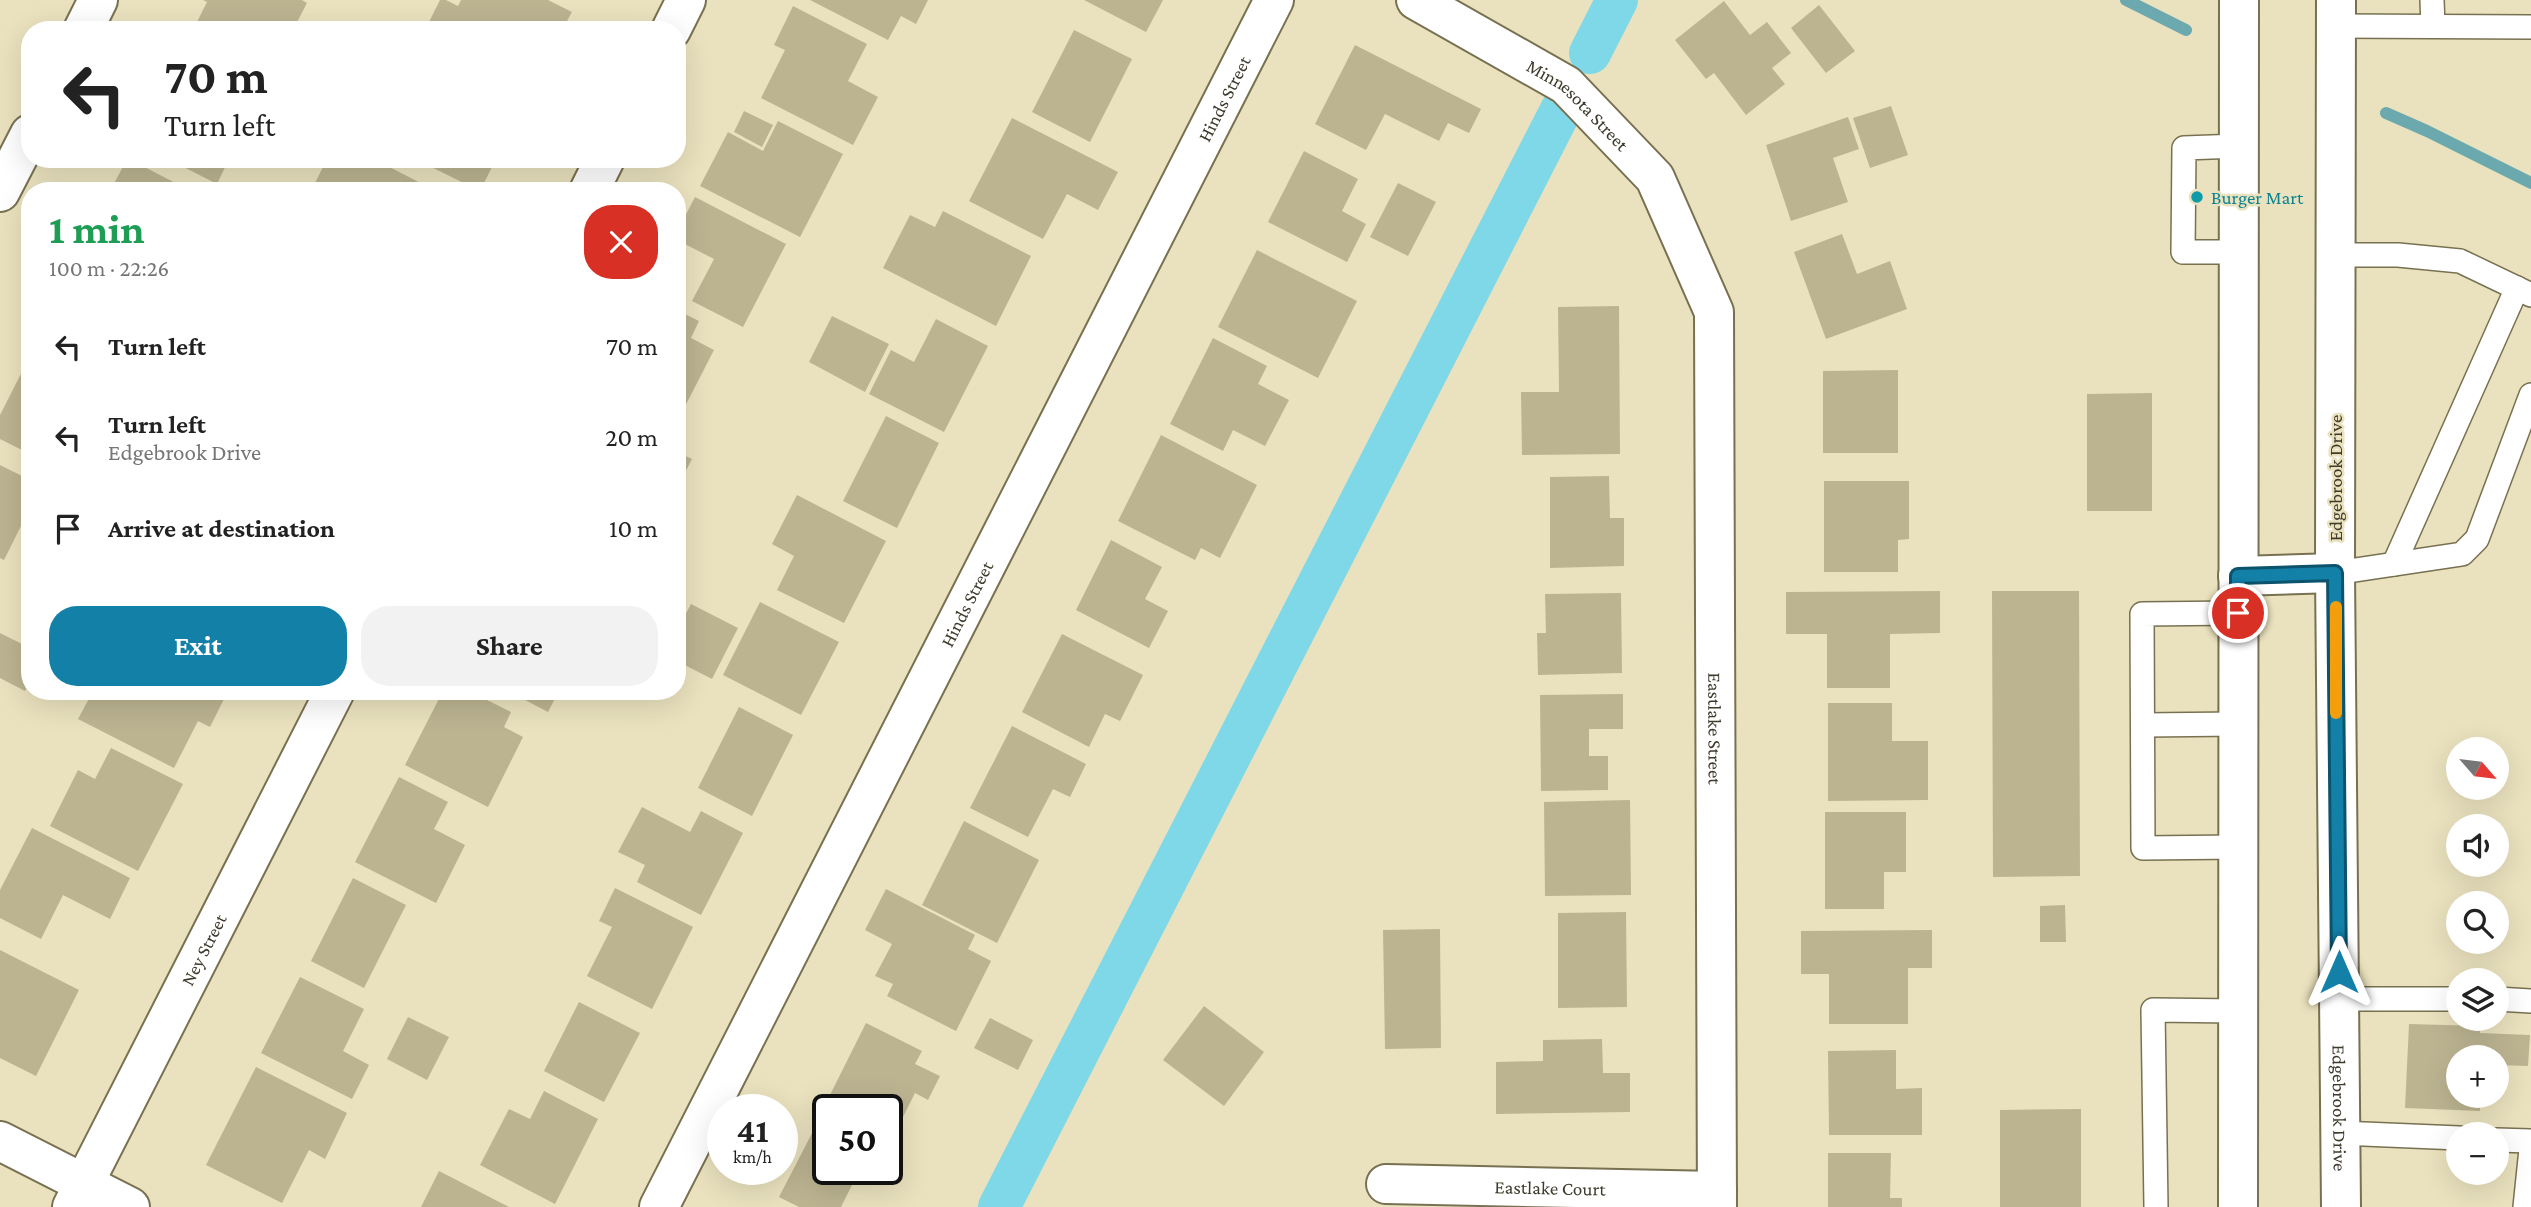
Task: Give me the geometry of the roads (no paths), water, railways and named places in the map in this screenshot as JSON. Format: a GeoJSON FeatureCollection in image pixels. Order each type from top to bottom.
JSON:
{"type":"FeatureCollection","features":[{"type":"Feature","properties":{"kind":"street"},"geometry":{"type":"LineString","coordinates":[[88,21],[98,0]]}},
{"type":"Feature","properties":{"kind":"street"},"geometry":{"type":"LineString","coordinates":[[676,21],[686,0]]}},
{"type":"Feature","properties":{"kind":"street","name":"Hinds Street"},"geometry":{"type":"LineString","coordinates":[[659,1207],[1275,0]]}},
{"type":"Feature","properties":{"kind":"street","name":"Minnesota Street"},"geometry":{"type":"LineString","coordinates":[[1416,0],[1566,85],[1655,178],[1690,257]]}},
{"type":"Feature","properties":{"kind":"street"},"geometry":{"type":"LineString","coordinates":[[2238,1207],[2239,0]]}},
{"type":"Feature","properties":{"kind":"street","name":"Edgebrook Drive"},"geometry":{"type":"LineString","coordinates":[[2336,13],[2335,573],[2341,1207]]}},
{"type":"Feature","properties":{"kind":"street"},"geometry":{"type":"LineString","coordinates":[[0,192],[21,151]]}},
{"type":"Feature","properties":{"kind":"street","name":"Eastlake Street"},"geometry":{"type":"LineString","coordinates":[[1690,257],[1714,312],[1717,1199]]}},
{"type":"Feature","properties":{"kind":"street"},"geometry":{"type":"LineString","coordinates":[[2238,594],[2335,573]]}},
{"type":"Feature","properties":{"kind":"street","name":"Ney Street"},"geometry":{"type":"LineString","coordinates":[[78,1195],[330,700]]}},
{"type":"Feature","properties":{"kind":"street"},"geometry":{"type":"LineString","coordinates":[[0,1141],[78,1195],[130,1207]]}},
{"type":"Feature","properties":{"kind":"street","name":"Eastlake Court"},"geometry":{"type":"LineString","coordinates":[[1385,1184],[1717,1199]]}},
{"type":"Feature","properties":{"kind":"lane"},"geometry":{"type":"LineString","coordinates":[[2432,0],[2433,26]]}},
{"type":"Feature","properties":{"kind":"lane"},"geometry":{"type":"LineString","coordinates":[[2336,13],[2433,26],[2531,27]]}},
{"type":"Feature","properties":{"kind":"lane"},"geometry":{"type":"LineString","coordinates":[[2239,146],[2183,148],[2183,252],[2239,252]]}},
{"type":"Feature","properties":{"kind":"lane"},"geometry":{"type":"LineString","coordinates":[[2335,255],[2398,255],[2460,261],[2524,292],[2394,564]]}},
{"type":"Feature","properties":{"kind":"lane"},"geometry":{"type":"LineString","coordinates":[[2335,573],[2462,554],[2477,539],[2531,395]]}},
{"type":"Feature","properties":{"kind":"lane"},"geometry":{"type":"LineString","coordinates":[[2238,594],[2142,614],[2143,848],[2238,847]]}},
{"type":"Feature","properties":{"kind":"lane"},"geometry":{"type":"LineString","coordinates":[[2143,725],[2238,724]]}},
{"type":"Feature","properties":{"kind":"lane"},"geometry":{"type":"LineString","coordinates":[[2339,999],[2446,999]]}},
{"type":"Feature","properties":{"kind":"lane"},"geometry":{"type":"LineString","coordinates":[[2509,1000],[2531,1001]]}},
{"type":"Feature","properties":{"kind":"lane"},"geometry":{"type":"LineString","coordinates":[[2156,1207],[2153,1010],[2237,1011]]}},
{"type":"Feature","properties":{"kind":"lane"},"geometry":{"type":"LineString","coordinates":[[2340,1133],[2446,1137]]}},
{"type":"Feature","properties":{"kind":"lane"},"geometry":{"type":"LineString","coordinates":[[2509,1140],[2531,1141]]}},
{"type":"Feature","properties":{"kind":"lane"},"geometry":{"type":"LineString","coordinates":[[2525,1207],[2531,1149]]}},
{"type":"Feature","properties":{"kind":"waterway"},"geometry":{"type":"LineString","coordinates":[[1590,53],[1617,0]]}},
{"type":"Feature","properties":{"kind":"waterway"},"geometry":{"type":"LineString","coordinates":[[2126,0],[2186,30]]}},
{"type":"Feature","properties":{"kind":"waterway"},"geometry":{"type":"LineString","coordinates":[[999,1207],[1561,110]]}},
{"type":"Feature","properties":{"kind":"waterway"},"geometry":{"type":"LineString","coordinates":[[2386,113],[2531,183]]}},
{"type":"Feature","properties":{"kind":"place","name":"Burger Mart"},"geometry":{"type":"Point","coordinates":[2197,197]}}]}
